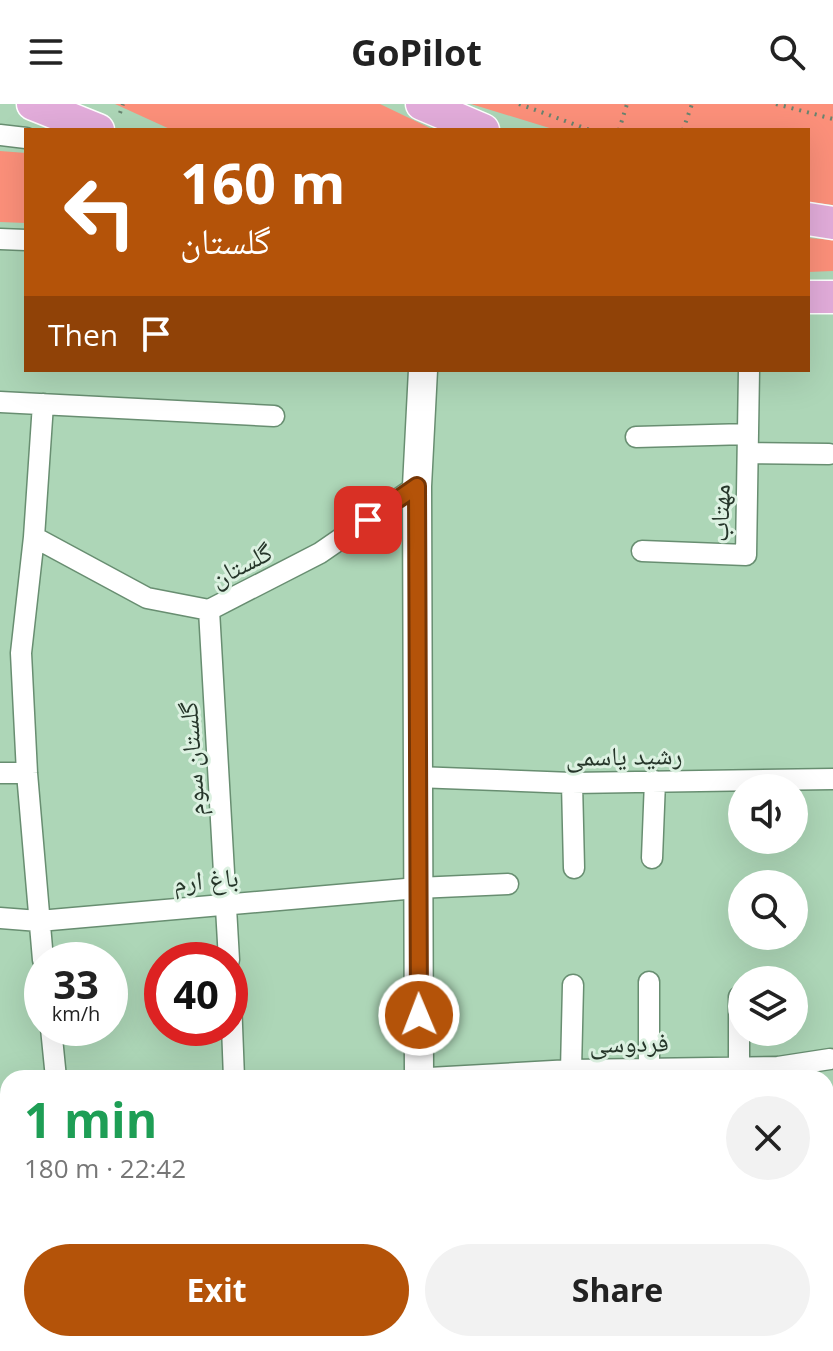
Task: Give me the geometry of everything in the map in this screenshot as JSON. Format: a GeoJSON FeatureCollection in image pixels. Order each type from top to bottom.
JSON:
{"type":"FeatureCollection","features":[{"type":"Feature","properties":{"kind":"main road"},"geometry":{"type":"LineString","coordinates":[[33,104],[93,128]]}},
{"type":"Feature","properties":{"kind":"main road"},"geometry":{"type":"LineString","coordinates":[[422,104],[478,128]]}},
{"type":"Feature","properties":{"kind":"main road"},"geometry":{"type":"LineString","coordinates":[[810,219],[833,223]]}},
{"type":"Feature","properties":{"kind":"main road"},"geometry":{"type":"LineString","coordinates":[[810,297],[833,297]]}},
{"type":"Feature","properties":{"kind":"street"},"geometry":{"type":"LineString","coordinates":[[0,135],[24,138]]}},
{"type":"Feature","properties":{"kind":"street"},"geometry":{"type":"LineString","coordinates":[[0,239],[24,240]]}},
{"type":"Feature","properties":{"kind":"street"},"geometry":{"type":"LineString","coordinates":[[419,1070],[417,486],[423,372]]}},
{"type":"Feature","properties":{"kind":"street","name":"مهتاب"},"geometry":{"type":"LineString","coordinates":[[642,551],[746,555],[749,372]]}},
{"type":"Feature","properties":{"kind":"street"},"geometry":{"type":"LineString","coordinates":[[0,402],[274,416]]}},
{"type":"Feature","properties":{"kind":"street"},"geometry":{"type":"LineString","coordinates":[[41,942],[21,653],[34,537],[43,404]]}},
{"type":"Feature","properties":{"kind":"street"},"geometry":{"type":"LineString","coordinates":[[636,437],[748,444],[829,454]]}},
{"type":"Feature","properties":{"kind":"street","name":"گلستان"},"geometry":{"type":"LineString","coordinates":[[34,537],[147,598],[209,610],[320,553],[417,486]]}},
{"type":"Feature","properties":{"kind":"street","name":"گلستان سوم"},"geometry":{"type":"LineString","coordinates":[[209,610],[228,942]]}},
{"type":"Feature","properties":{"kind":"street"},"geometry":{"type":"LineString","coordinates":[[0,773],[27,773]]}},
{"type":"Feature","properties":{"kind":"street","name":"رشید یاسمی"},"geometry":{"type":"LineString","coordinates":[[416,777],[572,783],[833,779]]}},
{"type":"Feature","properties":{"kind":"street"},"geometry":{"type":"LineString","coordinates":[[652,858],[655,781]]}},
{"type":"Feature","properties":{"kind":"street"},"geometry":{"type":"LineString","coordinates":[[572,783],[574,868]]}},
{"type":"Feature","properties":{"kind":"street","name":"باغ ارم"},"geometry":{"type":"LineString","coordinates":[[0,918],[39,921],[417,888],[508,884]]}},
{"type":"Feature","properties":{"kind":"street"},"geometry":{"type":"LineString","coordinates":[[649,982],[649,1069]]}},
{"type":"Feature","properties":{"kind":"street"},"geometry":{"type":"LineString","coordinates":[[571,1070],[573,985]]}},
{"type":"Feature","properties":{"kind":"street"},"geometry":{"type":"LineString","coordinates":[[53,1046],[55,1070]]}},
{"type":"Feature","properties":{"kind":"street"},"geometry":{"type":"LineString","coordinates":[[233,1046],[234,1070]]}},
{"type":"Feature","properties":{"kind":"street"},"geometry":{"type":"LineString","coordinates":[[739,1046],[739,1068]]}},
{"type":"Feature","properties":{"kind":"street","name":"فردوسی"},"geometry":{"type":"LineString","coordinates":[[787,1070],[830,1059]]}},
{"type":"Feature","properties":{"kind":"street","name":"فردوسی"},"geometry":{"type":"LineString","coordinates":[[571,1070],[759,1070]]}},
{"type":"Feature","properties":{"kind":"path"},"geometry":{"type":"LineString","coordinates":[[519,104],[585,128]]}},
{"type":"Feature","properties":{"kind":"path"},"geometry":{"type":"LineString","coordinates":[[620,128],[627,104]]}},
{"type":"Feature","properties":{"kind":"path"},"geometry":{"type":"LineString","coordinates":[[684,128],[692,104]]}},
{"type":"Feature","properties":{"kind":"path"},"geometry":{"type":"LineString","coordinates":[[776,104],[833,119]]}},
{"type":"Feature","properties":{"kind":"shaded area"},"geometry":{"type":"Polygon","coordinates":[[[115,104],[380,104],[430,128],[168,128],[115,104]]]}},
{"type":"Feature","properties":{"kind":"shaded area"},"geometry":{"type":"Polygon","coordinates":[[[471,104],[833,104],[833,205],[810,202],[810,128],[549,128],[471,104]]]}},
{"type":"Feature","properties":{"kind":"shaded area"},"geometry":{"type":"Polygon","coordinates":[[[0,151],[24,153],[24,223],[0,222],[0,151]]]}},
{"type":"Feature","properties":{"kind":"shaded area"},"geometry":{"type":"Polygon","coordinates":[[[810,238],[833,240],[833,271],[810,272],[810,238]]]}},
{"type":"Feature","properties":{"kind":"route"},"geometry":{"type":"LineString","coordinates":[[368,520],[417,486],[419,1015]]}}]}
